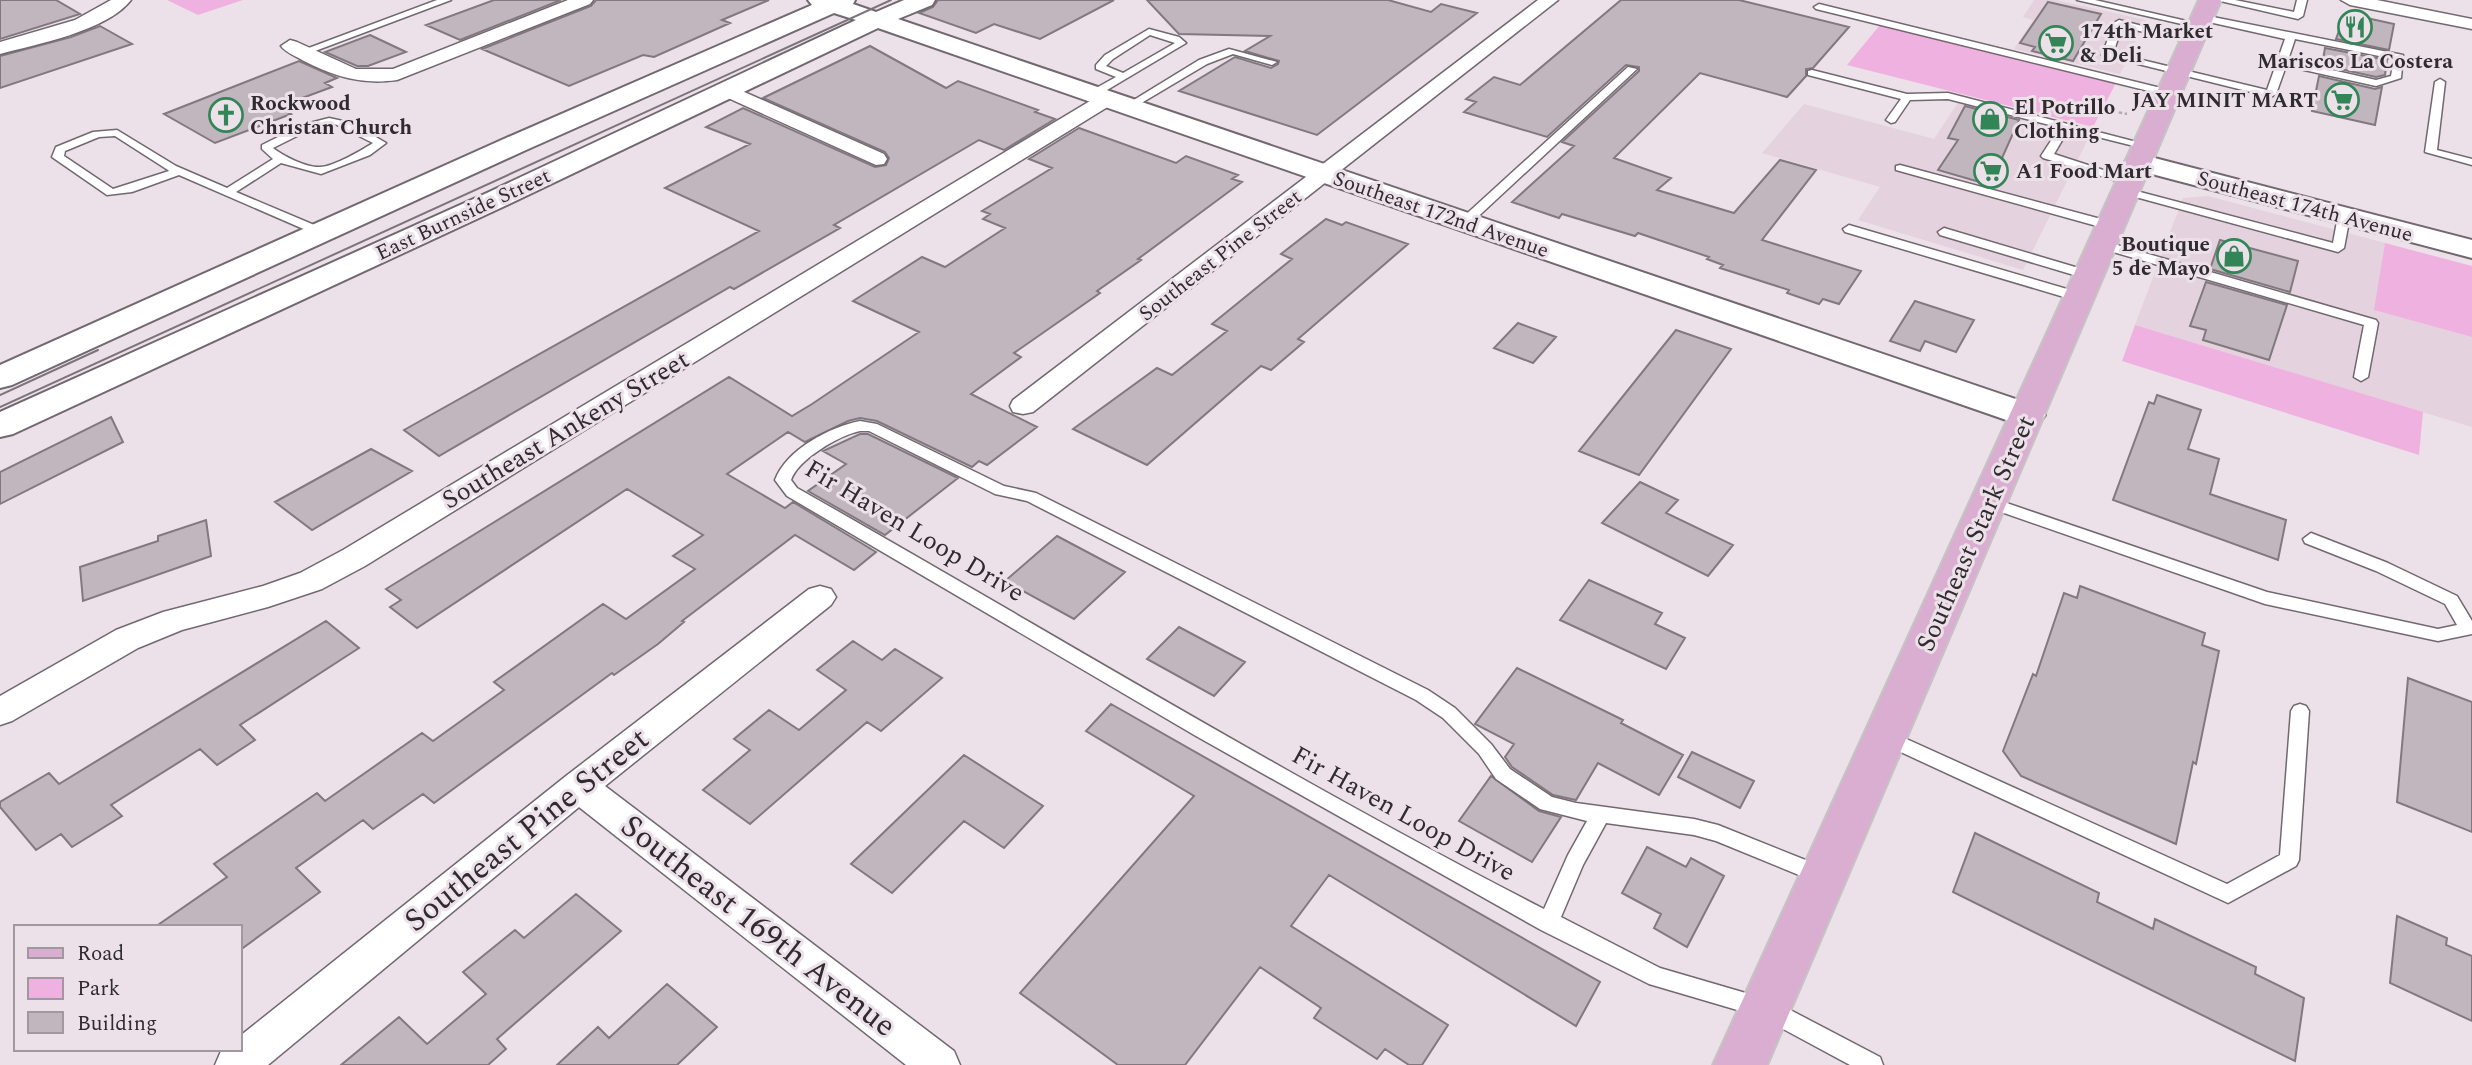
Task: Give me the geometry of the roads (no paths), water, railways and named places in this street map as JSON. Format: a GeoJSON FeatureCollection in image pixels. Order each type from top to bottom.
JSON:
{"type":"FeatureCollection","features":[{"type":"Feature","properties":{"kind":"main road","name":"Southeast Stark Street"},"geometry":{"type":"LineString","coordinates":[[1740,1065],[2094,260],[2196,35]]}},
{"type":"Feature","properties":{"kind":"street"},"geometry":{"type":"LineString","coordinates":[[0,48],[112,10],[122,0]]}},
{"type":"Feature","properties":{"kind":"street"},"geometry":{"type":"LineString","coordinates":[[297,49],[353,76],[373,79],[397,74],[584,0]]}},
{"type":"Feature","properties":{"kind":"street","name":"East Burnside Street"},"geometry":{"type":"LineString","coordinates":[[0,378],[516,144],[846,7],[924,0]]}},
{"type":"Feature","properties":{"kind":"street","name":"Southeast Pine Street"},"geometry":{"type":"LineString","coordinates":[[1023,406],[1549,0]]}},
{"type":"Feature","properties":{"kind":"street"},"geometry":{"type":"LineString","coordinates":[[2357,1],[2399,5],[2472,24]]}},
{"type":"Feature","properties":{"kind":"street","name":"East Burnside Street"},"geometry":{"type":"LineString","coordinates":[[0,426],[499,198],[724,89],[846,7]]}},
{"type":"Feature","properties":{"kind":"street","name":"Southeast 172nd Avenue"},"geometry":{"type":"LineString","coordinates":[[846,7],[1113,94],[1325,174],[2027,415]]}},
{"type":"Feature","properties":{"kind":"street"},"geometry":{"type":"LineString","coordinates":[[724,89],[782,114],[811,132],[876,159]]}},
{"type":"Feature","properties":{"kind":"street","name":"Southeast Ankeny Street"},"geometry":{"type":"LineString","coordinates":[[0,712],[127,639],[174,620],[268,596],[311,581],[343,564],[1113,94]]}},
{"type":"Feature","properties":{"kind":"street","name":"Southeast 174th Avenue"},"geometry":{"type":"LineString","coordinates":[[2135,170],[2344,216],[2472,249]]}},
{"type":"Feature","properties":{"kind":"street","name":"Southeast Pine Street"},"geometry":{"type":"LineString","coordinates":[[236,1065],[579,786],[820,597]]}},
{"type":"Feature","properties":{"kind":"street","name":"Southeast 169th Avenue"},"geometry":{"type":"LineString","coordinates":[[579,786],[939,1065]]}},
{"type":"Feature","properties":{"kind":"lane"},"geometry":{"type":"LineString","coordinates":[[297,49],[446,0]]}},
{"type":"Feature","properties":{"kind":"lane"},"geometry":{"type":"LineString","coordinates":[[2082,0],[2196,35],[2270,94],[2291,37]]}},
{"type":"Feature","properties":{"kind":"lane"},"geometry":{"type":"LineString","coordinates":[[2196,35],[2119,23],[2107,55],[2298,16],[2302,0]]}},
{"type":"Feature","properties":{"kind":"lane"},"geometry":{"type":"LineString","coordinates":[[1819,7],[2196,35],[2300,36],[2399,57],[2396,78],[2376,83],[2282,62]]}},
{"type":"Feature","properties":{"kind":"lane"},"geometry":{"type":"LineString","coordinates":[[1149,32],[1168,36],[1181,43],[1172,49],[1113,94],[1100,67],[1109,57],[1149,32]]}},
{"type":"Feature","properties":{"kind":"lane"},"geometry":{"type":"LineString","coordinates":[[1113,94],[1233,51],[1272,62]]}},
{"type":"Feature","properties":{"kind":"lane"},"geometry":{"type":"LineString","coordinates":[[1465,222],[1632,69]]}},
{"type":"Feature","properties":{"kind":"lane"},"geometry":{"type":"LineString","coordinates":[[1812,73],[1906,97],[1948,96],[2084,130],[2135,170]]}},
{"type":"Feature","properties":{"kind":"lane"},"geometry":{"type":"LineString","coordinates":[[2440,82],[2431,152],[2472,162]]}},
{"type":"Feature","properties":{"kind":"lane"},"geometry":{"type":"LineString","coordinates":[[1891,120],[1906,97]]}},
{"type":"Feature","properties":{"kind":"lane"},"geometry":{"type":"LineString","coordinates":[[228,192],[280,159],[321,171],[366,153],[380,143],[351,127],[330,120],[285,136],[266,146],[280,159]]}},
{"type":"Feature","properties":{"kind":"lane"},"geometry":{"type":"LineString","coordinates":[[2084,130],[2060,135],[2047,156],[2135,170]]}},
{"type":"Feature","properties":{"kind":"lane"},"geometry":{"type":"LineString","coordinates":[[179,171],[128,190],[111,193],[58,157],[60,149],[97,134],[117,133],[179,171],[322,233]]}},
{"type":"Feature","properties":{"kind":"lane"},"geometry":{"type":"LineString","coordinates":[[1900,168],[2094,260]]}},
{"type":"Feature","properties":{"kind":"lane"},"geometry":{"type":"LineString","coordinates":[[1849,229],[2094,260]]}},
{"type":"Feature","properties":{"kind":"lane"},"geometry":{"type":"LineString","coordinates":[[1944,232],[2094,260],[2371,323],[2361,377]]}},
{"type":"Feature","properties":{"kind":"lane","name":"Fir Haven Loop Drive"},"geometry":{"type":"LineString","coordinates":[[1823,876],[1718,833],[1694,827],[1562,808],[1517,786],[1503,774],[1485,750],[1450,713],[1422,695],[1031,497],[1000,490],[872,427],[856,427],[836,434],[786,472],[783,480],[787,486],[813,504],[1202,731],[1457,874],[1656,977],[1765,1008],[1871,1065]]}},
{"type":"Feature","properties":{"kind":"lane"},"geometry":{"type":"LineString","coordinates":[[1989,502],[2265,598],[2438,635],[2468,629],[2451,600],[2382,567],[2311,539]]}},
{"type":"Feature","properties":{"kind":"lane"},"geometry":{"type":"LineString","coordinates":[[1885,737],[2228,894],[2290,860],[2300,711]]}},
{"type":"Feature","properties":{"kind":"lane"},"geometry":{"type":"LineString","coordinates":[[1548,923],[1575,861],[1601,814]]}},
{"type":"Feature","properties":{"kind":"tram line"},"geometry":{"type":"LineString","coordinates":[[0,407],[891,0]]}},
{"type":"Feature","properties":{"kind":"tram line"},"geometry":{"type":"LineString","coordinates":[[0,395],[98,350]]}},
{"type":"Feature","properties":{"kind":"place","name":"Mariscos La Costera"},"geometry":{"type":"Point","coordinates":[2355,27]}},
{"type":"Feature","properties":{"kind":"place","name":"174th Market & Deli"},"geometry":{"type":"Point","coordinates":[2056,43]}},
{"type":"Feature","properties":{"kind":"place","name":"JAY MINIT MART"},"geometry":{"type":"Point","coordinates":[2342,100]}},
{"type":"Feature","properties":{"kind":"place","name":"Rockwood Christan Church"},"geometry":{"type":"Point","coordinates":[226,115]}},
{"type":"Feature","properties":{"kind":"place","name":"El Potrillo Clothing"},"geometry":{"type":"Point","coordinates":[1990,119]}},
{"type":"Feature","properties":{"kind":"place","name":"A1 Food Mart"},"geometry":{"type":"Point","coordinates":[1991,171]}},
{"type":"Feature","properties":{"kind":"place","name":"Boutique 5 de Mayo"},"geometry":{"type":"Point","coordinates":[2234,256]}}]}
